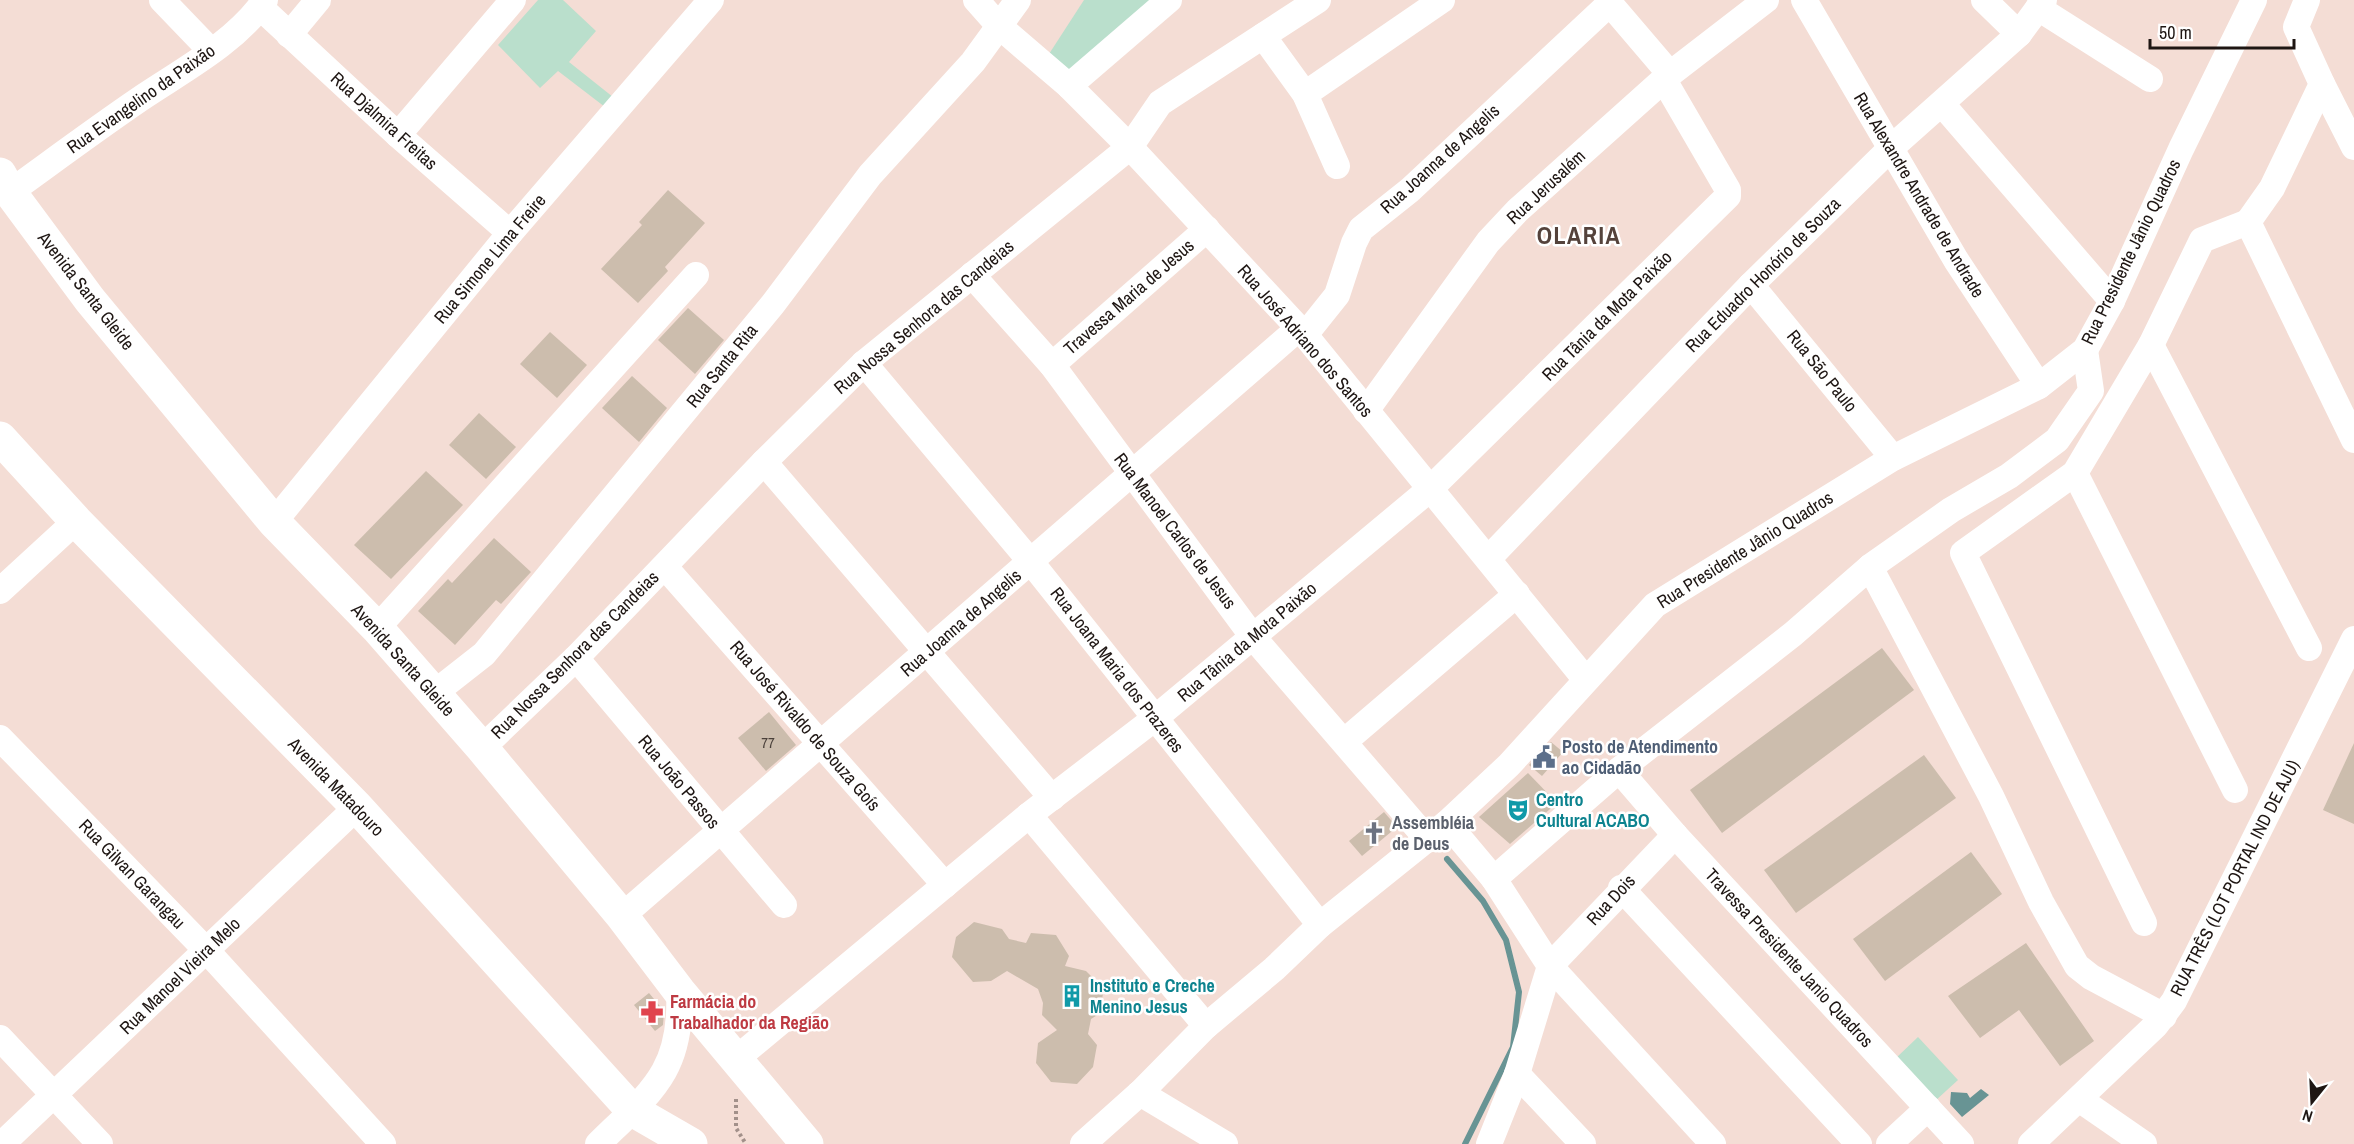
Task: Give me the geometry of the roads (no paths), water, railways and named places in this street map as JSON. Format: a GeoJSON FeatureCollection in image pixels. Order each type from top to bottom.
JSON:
{"type":"FeatureCollection","features":[{"type":"Feature","properties":{"kind":"main road","name":"Avenida Santa Gleide"},"geometry":{"type":"LineString","coordinates":[[5,183],[90,300],[274,522],[387,617],[433,694],[482,748],[622,916],[679,991],[807,1144]]}},
{"type":"Feature","properties":{"kind":"main road","name":"Avenida Matadouro"},"geometry":{"type":"LineString","coordinates":[[0,438],[76,521],[357,807],[632,1110]]}},
{"type":"Feature","properties":{"kind":"main road"},"geometry":{"type":"LineString","coordinates":[[632,1110],[691,1144]]}},
{"type":"Feature","properties":{"kind":"street"},"geometry":{"type":"LineString","coordinates":[[162,0],[211,51]]}},
{"type":"Feature","properties":{"kind":"street"},"geometry":{"type":"LineString","coordinates":[[289,35],[318,0]]}},
{"type":"Feature","properties":{"kind":"street"},"geometry":{"type":"LineString","coordinates":[[398,135],[513,0]]}},
{"type":"Feature","properties":{"kind":"street","name":"Rua Simone Lima Freire"},"geometry":{"type":"LineString","coordinates":[[274,522],[510,233],[711,0]]}},
{"type":"Feature","properties":{"kind":"street","name":"Rua José Adriano dos Santos"},"geometry":{"type":"LineString","coordinates":[[976,0],[999,26],[1069,86],[1130,147],[1302,332],[1586,680]]}},
{"type":"Feature","properties":{"kind":"street"},"geometry":{"type":"LineString","coordinates":[[999,26],[1018,0]]}},
{"type":"Feature","properties":{"kind":"street"},"geometry":{"type":"LineString","coordinates":[[1069,86],[1169,0]]}},
{"type":"Feature","properties":{"kind":"street","name":"Rua Nossa Senhora das Candeias"},"geometry":{"type":"LineString","coordinates":[[482,748],[576,658],[764,462],[864,363],[1130,147],[1160,104],[1318,0]]}},
{"type":"Feature","properties":{"kind":"street"},"geometry":{"type":"LineString","coordinates":[[1305,94],[1442,0]]}},
{"type":"Feature","properties":{"kind":"street","name":"Rua Jerusalém"},"geometry":{"type":"LineString","coordinates":[[1366,411],[1488,242],[1518,210],[1667,77],[1766,0]]}},
{"type":"Feature","properties":{"kind":"street","name":"Rua Alexandre Andrade de Andrade"},"geometry":{"type":"LineString","coordinates":[[1803,0],[1961,268],[2039,387]]}},
{"type":"Feature","properties":{"kind":"street"},"geometry":{"type":"LineString","coordinates":[[1984,0],[2019,34]]}},
{"type":"Feature","properties":{"kind":"street","name":"Rua Presidente Jânio Quadros"},"geometry":{"type":"LineString","coordinates":[[1083,1144],[1140,1093],[1206,1026],[1274,969],[1320,925],[1447,824],[1509,765],[1665,596],[1893,458],[2039,387],[2085,350],[2112,301],[2181,149],[2254,0]]}},
{"type":"Feature","properties":{"kind":"street"},"geometry":{"type":"LineString","coordinates":[[2307,0],[2296,27],[2354,147]]}},
{"type":"Feature","properties":{"kind":"street","name":"Rua Evangelino da Paixão"},"geometry":{"type":"LineString","coordinates":[[5,183],[96,129],[211,51],[246,23],[263,4]]}},
{"type":"Feature","properties":{"kind":"street","name":"Rua Djalmira Freitas"},"geometry":{"type":"LineString","coordinates":[[263,4],[289,35],[510,233]]}},
{"type":"Feature","properties":{"kind":"street"},"geometry":{"type":"LineString","coordinates":[[2041,4],[2150,79]]}},
{"type":"Feature","properties":{"kind":"street","name":"Rua Eduadro Honório de Souza"},"geometry":{"type":"LineString","coordinates":[[1488,558],[1751,285],[1891,148],[2019,34],[2041,4]]}},
{"type":"Feature","properties":{"kind":"street","name":"Rua Joanna de Angelis"},"geometry":{"type":"LineString","coordinates":[[622,916],[1031,562],[1130,471],[1302,332],[1338,295],[1354,243],[1361,229],[1410,190],[1608,5],[1667,77]]}},
{"type":"Feature","properties":{"kind":"street","name":"Rua Santa Rita"},"geometry":{"type":"LineString","coordinates":[[433,694],[484,654],[772,304],[870,175],[973,62],[999,26]]}},
{"type":"Feature","properties":{"kind":"street"},"geometry":{"type":"LineString","coordinates":[[1263,36],[1305,94],[1336,166]]}},
{"type":"Feature","properties":{"kind":"street","name":"Rua Tânia da Mota Paixão"},"geometry":{"type":"LineString","coordinates":[[736,1059],[1029,815],[1154,718],[1430,489],[1729,193],[1667,77]]}},
{"type":"Feature","properties":{"kind":"street"},"geometry":{"type":"LineString","coordinates":[[2144,923],[1963,553],[2074,473],[2151,345],[2202,240],[2248,222],[2272,188],[2322,84]]}},
{"type":"Feature","properties":{"kind":"street"},"geometry":{"type":"LineString","coordinates":[[1942,104],[2112,301]]}},
{"type":"Feature","properties":{"kind":"street"},"geometry":{"type":"LineString","coordinates":[[2248,222],[2354,440]]}},
{"type":"Feature","properties":{"kind":"street","name":"Travessa Maria de Jesus"},"geometry":{"type":"LineString","coordinates":[[1052,365],[1207,229]]}},
{"type":"Feature","properties":{"kind":"street"},"geometry":{"type":"LineString","coordinates":[[387,617],[696,275]]}},
{"type":"Feature","properties":{"kind":"street","name":"Rua Manoel Carlos de Jesus"},"geometry":{"type":"LineString","coordinates":[[972,275],[1052,365],[1253,637],[1428,840]]}},
{"type":"Feature","properties":{"kind":"street","name":"Rua São Paulo"},"geometry":{"type":"LineString","coordinates":[[1751,285],[1893,458]]}},
{"type":"Feature","properties":{"kind":"street"},"geometry":{"type":"LineString","coordinates":[[2151,345],[2309,648]]}},
{"type":"Feature","properties":{"kind":"street"},"geometry":{"type":"LineString","coordinates":[[1494,879],[1619,770],[1793,634],[1870,567],[1951,510],[2009,476],[2057,440],[2091,391],[2085,350]]}},
{"type":"Feature","properties":{"kind":"street","name":"Rua Joana Maria dos Prazeres"},"geometry":{"type":"LineString","coordinates":[[864,363],[1031,562],[1320,925]]}},
{"type":"Feature","properties":{"kind":"street"},"geometry":{"type":"LineString","coordinates":[[764,462],[1052,798]]}},
{"type":"Feature","properties":{"kind":"street"},"geometry":{"type":"LineString","coordinates":[[2074,473],[2235,790]]}},
{"type":"Feature","properties":{"kind":"street"},"geometry":{"type":"LineString","coordinates":[[0,591],[76,521]]}},
{"type":"Feature","properties":{"kind":"street","name":"Rua José Rivaldo de Souza Goís"},"geometry":{"type":"LineString","coordinates":[[665,567],[945,885]]}},
{"type":"Feature","properties":{"kind":"street"},"geometry":{"type":"LineString","coordinates":[[1870,567],[1990,796],[2041,902],[2077,966],[2091,977],[2164,1016]]}},
{"type":"Feature","properties":{"kind":"street"},"geometry":{"type":"LineString","coordinates":[[1345,741],[1517,594]]}},
{"type":"Feature","properties":{"kind":"street","name":"RUA TRÊS (LOT PORTAL IND DE AJU)"},"geometry":{"type":"LineString","coordinates":[[2035,1143],[2164,1016],[2185,983],[2354,639]]}},
{"type":"Feature","properties":{"kind":"street","name":"Rua João Passos"},"geometry":{"type":"LineString","coordinates":[[576,658],[784,905]]}},
{"type":"Feature","properties":{"kind":"street","name":"Rua Gilvan Garangau"},"geometry":{"type":"LineString","coordinates":[[0,738],[207,951],[383,1144]]}},
{"type":"Feature","properties":{"kind":"street","name":"Travessa Presidente Janio Quadros"},"geometry":{"type":"LineString","coordinates":[[1619,770],[1675,835],[1961,1144]]}},
{"type":"Feature","properties":{"kind":"street","name":"Rua Manoel Vieira Melo"},"geometry":{"type":"LineString","coordinates":[[2,1144],[357,807]]}},
{"type":"Feature","properties":{"kind":"street"},"geometry":{"type":"LineString","coordinates":[[1029,815],[1206,1026]]}},
{"type":"Feature","properties":{"kind":"street"},"geometry":{"type":"LineString","coordinates":[[1447,824],[1494,879],[1550,966],[1713,1144]]}},
{"type":"Feature","properties":{"kind":"street","name":"Rua Dois"},"geometry":{"type":"LineString","coordinates":[[1550,966],[1621,888],[1675,835]]}},
{"type":"Feature","properties":{"kind":"street"},"geometry":{"type":"LineString","coordinates":[[1621,888],[1859,1144]]}},
{"type":"Feature","properties":{"kind":"street"},"geometry":{"type":"LineString","coordinates":[[1488,1144],[1517,1074],[1550,966]]}},
{"type":"Feature","properties":{"kind":"street"},"geometry":{"type":"LineString","coordinates":[[598,1144],[660,1080],[670,1062],[679,1032],[679,991]]}},
{"type":"Feature","properties":{"kind":"street"},"geometry":{"type":"LineString","coordinates":[[0,1038],[100,1144]]}},
{"type":"Feature","properties":{"kind":"street"},"geometry":{"type":"LineString","coordinates":[[1517,1074],[1583,1144]]}},
{"type":"Feature","properties":{"kind":"street"},"geometry":{"type":"LineString","coordinates":[[1140,1093],[1225,1144]]}},
{"type":"Feature","properties":{"kind":"street"},"geometry":{"type":"LineString","coordinates":[[2079,1099],[2144,1144]]}},
{"type":"Feature","properties":{"kind":"street"},"geometry":{"type":"LineString","coordinates":[[1889,1144],[1928,1108]]}},
{"type":"Feature","properties":{"kind":"street","name":"Avenida Matadouro"},"geometry":{"type":"LineString","coordinates":[[632,1110],[664,1144]]}},
{"type":"Feature","properties":{"kind":"water"},"geometry":{"type":"Polygon","coordinates":[[[1981,1089],[1989,1095],[1962,1117],[1950,1104],[1951,1092],[1967,1093],[1970,1098],[1981,1089]]]}},
{"type":"Feature","properties":{"kind":"waterway"},"geometry":{"type":"LineString","coordinates":[[1447,859],[1483,901],[1506,940],[1519,992],[1513,1047],[1465,1144]]}},
{"type":"Feature","properties":{"kind":"place","name":"Posto de Atendimento ao Cidadão"},"geometry":{"type":"Point","coordinates":[1544,757]}},
{"type":"Feature","properties":{"kind":"place","name":"Centro Cultural ACABO"},"geometry":{"type":"Point","coordinates":[1518,810]}},
{"type":"Feature","properties":{"kind":"place","name":"Assembléia de Deus"},"geometry":{"type":"Point","coordinates":[1374,833]}},
{"type":"Feature","properties":{"kind":"place","name":"Instituto e Creche Menino Jesus"},"geometry":{"type":"Point","coordinates":[1072,996]}},
{"type":"Feature","properties":{"kind":"place","name":"Farmácia do Trabalhador da Região"},"geometry":{"type":"Point","coordinates":[652,1012]}},
{"type":"Feature","properties":{"kind":"district","name":"OLARIA"},"geometry":{"type":"Point","coordinates":[1579,236]}}]}
